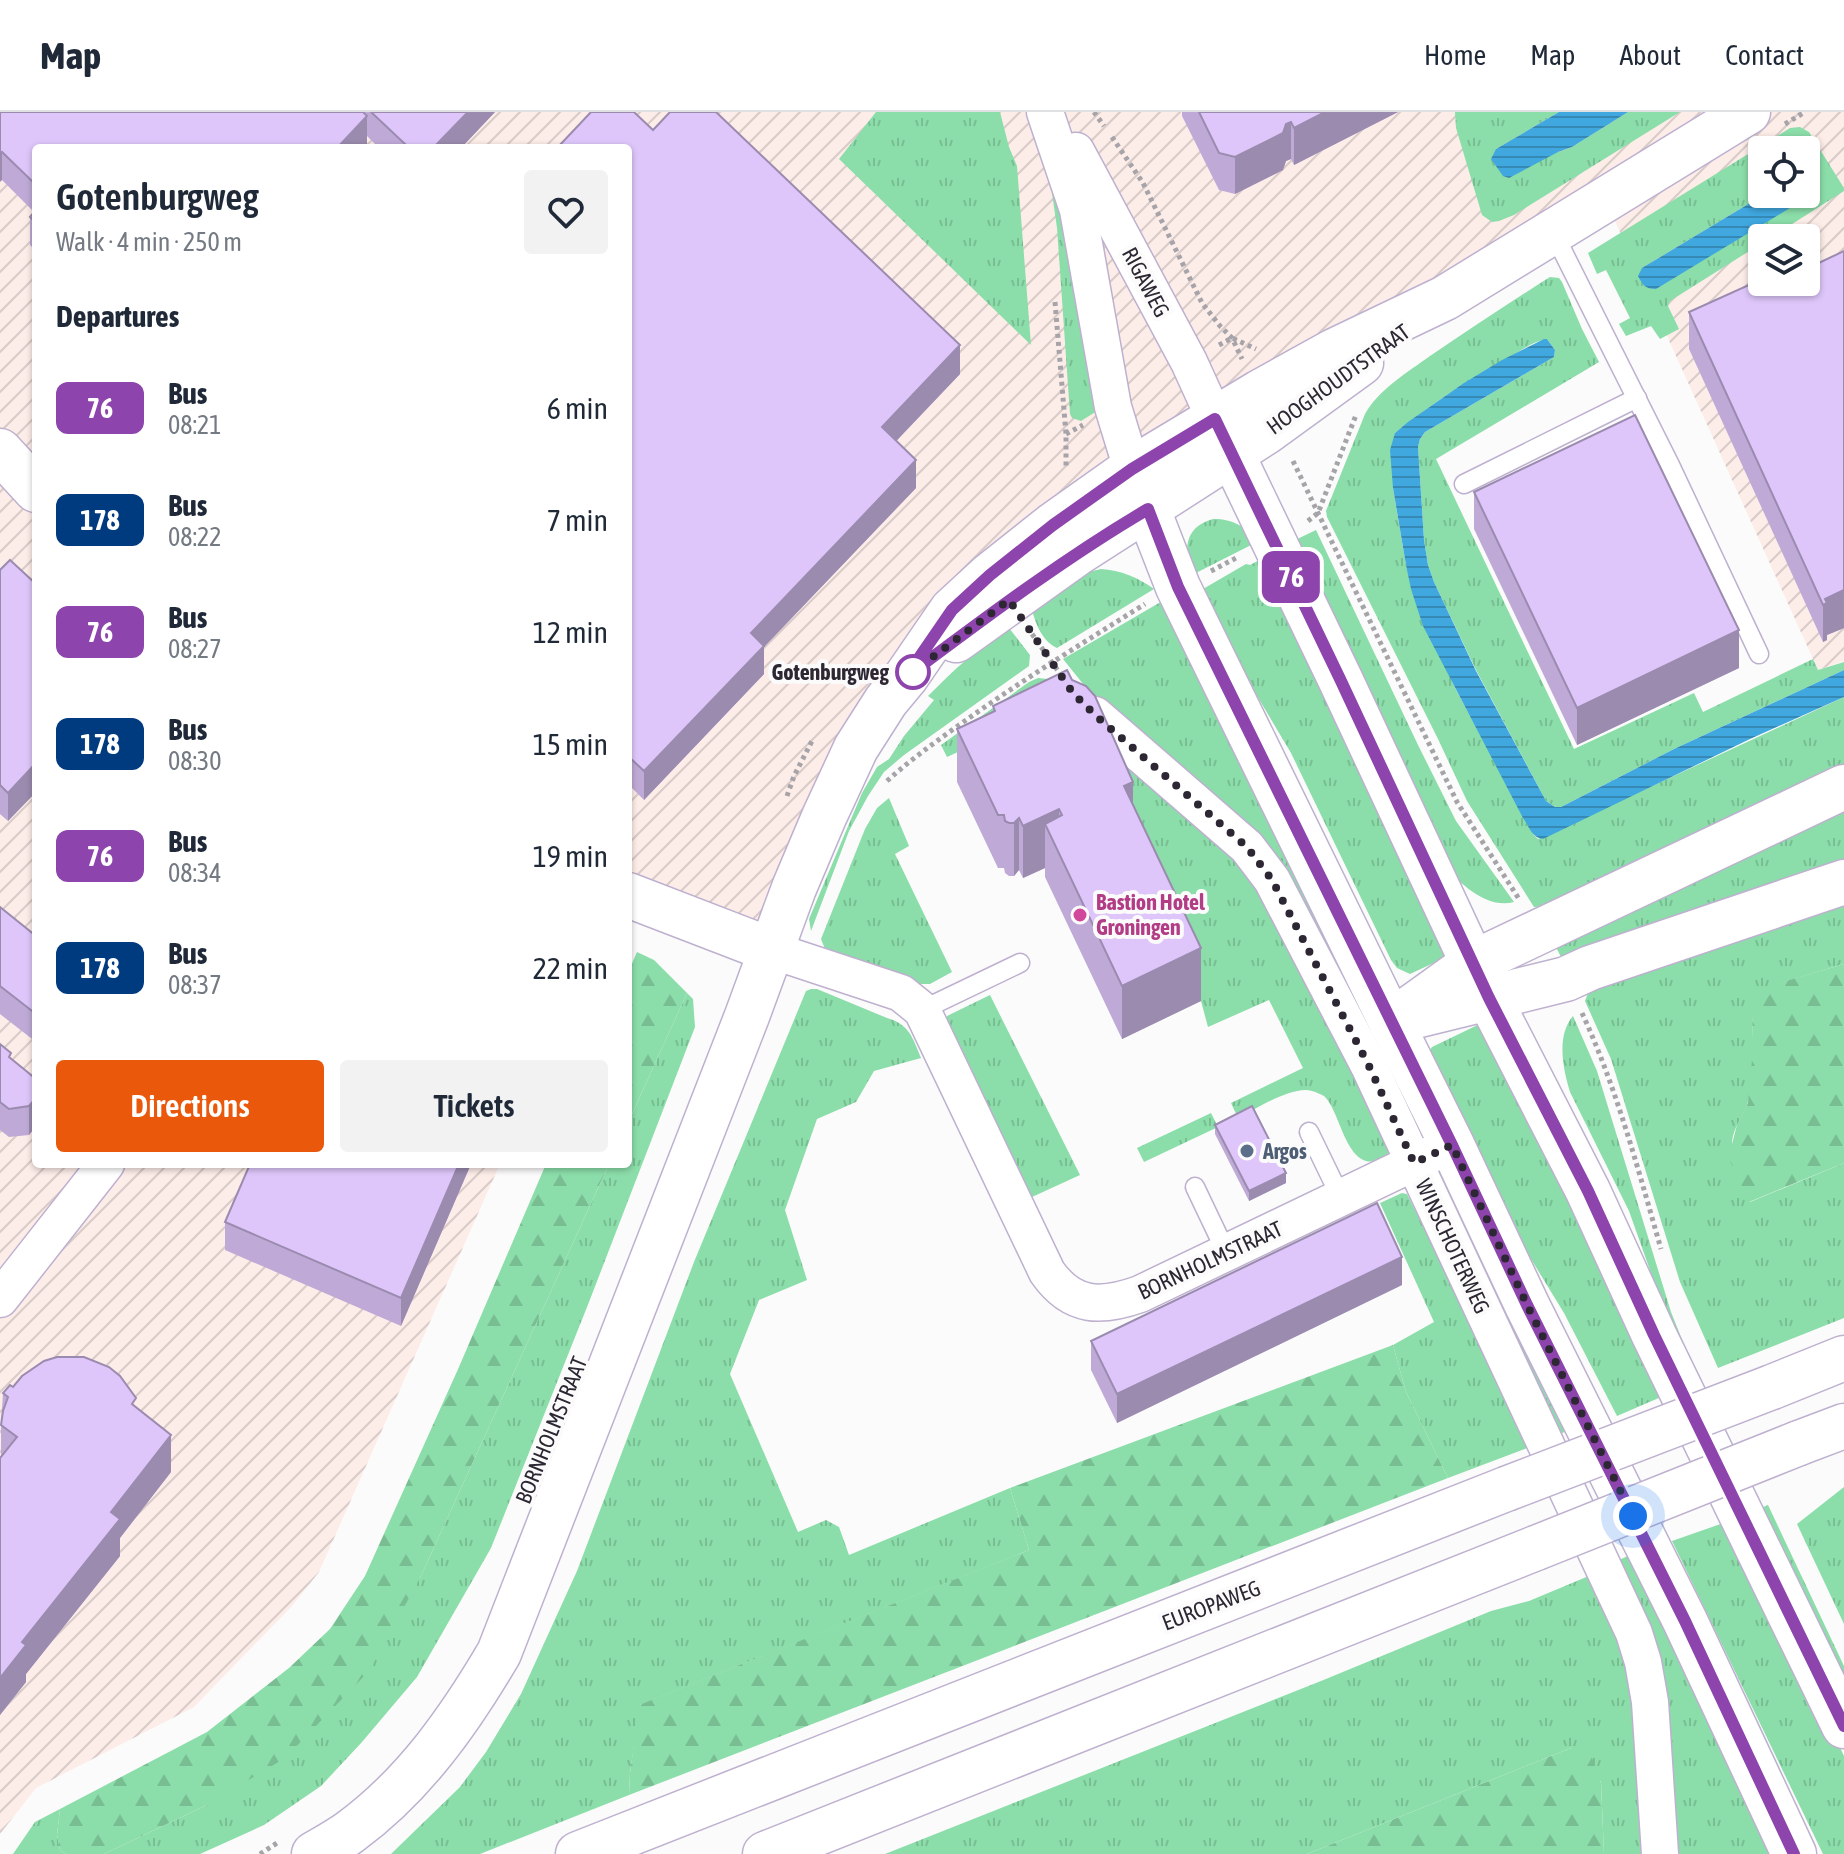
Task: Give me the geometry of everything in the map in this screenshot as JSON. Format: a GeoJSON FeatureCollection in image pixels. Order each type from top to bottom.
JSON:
{"type":"FeatureCollection","features":[{"type":"Feature","properties":{"kind":"main road","name":"HOOGHOUDTSTRAAT"},"geometry":{"type":"LineString","coordinates":[[1148,509],[1223,437],[1748,112]]}},
{"type":"Feature","properties":{"kind":"main road","name":"BORNHOLMSTRAAT"},"geometry":{"type":"LineString","coordinates":[[300,1846],[350,1832],[396,1794],[437,1748],[473,1698],[499,1653],[818,831],[856,748],[886,701],[952,610],[980,583],[1053,525],[1132,469],[1223,437]]}},
{"type":"Feature","properties":{"kind":"main road"},"geometry":{"type":"LineString","coordinates":[[1223,437],[1481,981],[1588,1191],[1654,1335],[1844,1726]]}},
{"type":"Feature","properties":{"kind":"main road","name":"WINSCHOTERWEG"},"geometry":{"type":"LineString","coordinates":[[1132,469],[1178,587],[1391,1022],[1433,1154],[1527,1305],[1685,1621],[1794,1854]]}},
{"type":"Feature","properties":{"kind":"main road","name":"BORNHOLMSTRAAT"},"geometry":{"type":"LineString","coordinates":[[906,677],[1009,600],[1148,509]]}},
{"type":"Feature","properties":{"kind":"main road"},"geometry":{"type":"LineString","coordinates":[[1391,1022],[1481,981],[1540,931],[1844,787]]}},
{"type":"Feature","properties":{"kind":"main road"},"geometry":{"type":"LineString","coordinates":[[1481,981],[1566,979],[1590,968],[1844,882]]}},
{"type":"Feature","properties":{"kind":"main road"},"geometry":{"type":"LineString","coordinates":[[632,897],[771,950]]}},
{"type":"Feature","properties":{"kind":"main road","name":"EUROPAWEG"},"geometry":{"type":"LineString","coordinates":[[578,1854],[1844,1358]]}},
{"type":"Feature","properties":{"kind":"main road"},"geometry":{"type":"LineString","coordinates":[[765,1854],[1844,1426]]}},
{"type":"Feature","properties":{"kind":"street","name":"RIGAWEG"},"geometry":{"type":"LineString","coordinates":[[1045,112],[1078,210],[1113,407],[1132,469]]}},
{"type":"Feature","properties":{"kind":"street","name":"RIGAWEG"},"geometry":{"type":"LineString","coordinates":[[1056,112],[1189,362],[1223,437]]}},
{"type":"Feature","properties":{"kind":"street","name":"WINSCHOTERWEG"},"geometry":{"type":"LineString","coordinates":[[1095,715],[1247,847],[1272,880],[1369,1066],[1433,1154],[1634,1633],[1650,1702],[1660,1854]]}},
{"type":"Feature","properties":{"kind":"street"},"geometry":{"type":"LineString","coordinates":[[771,950],[901,993],[922,1010]]}},
{"type":"Feature","properties":{"kind":"street","name":"BORNHOLMSTRAAT"},"geometry":{"type":"LineString","coordinates":[[922,1010],[1047,1272],[1065,1294],[1078,1300],[1094,1304],[1125,1300],[1433,1154]]}},
{"type":"Feature","properties":{"kind":"street"},"geometry":{"type":"LineString","coordinates":[[0,1299],[103,1168]]}},
{"type":"Feature","properties":{"kind":"lane"},"geometry":{"type":"LineString","coordinates":[[1553,232],[1637,398],[1759,654]]}},
{"type":"Feature","properties":{"kind":"lane"},"geometry":{"type":"LineString","coordinates":[[1464,484],[1637,398]]}},
{"type":"Feature","properties":{"kind":"lane"},"geometry":{"type":"LineString","coordinates":[[922,1010],[1020,963]]}},
{"type":"Feature","properties":{"kind":"lane"},"geometry":{"type":"LineString","coordinates":[[1309,1132],[1341,1198]]}},
{"type":"Feature","properties":{"kind":"lane"},"geometry":{"type":"LineString","coordinates":[[1195,1187],[1226,1252]]}},
{"type":"Feature","properties":{"kind":"path"},"geometry":{"type":"LineString","coordinates":[[1094,112],[1143,183],[1202,303],[1232,338],[1457,802],[1540,931]]}},
{"type":"Feature","properties":{"kind":"path"},"geometry":{"type":"LineString","coordinates":[[880,791],[886,781],[905,765],[1051,662],[1156,597],[1273,541],[1318,513]]}},
{"type":"Feature","properties":{"kind":"path"},"geometry":{"type":"LineString","coordinates":[[1009,600],[1073,693],[1095,715]]}},
{"type":"Feature","properties":{"kind":"path"},"geometry":{"type":"LineString","coordinates":[[1566,979],[1616,1095],[1664,1258]]}},
{"type":"Feature","properties":{"kind":"path"},"geometry":{"type":"LineString","coordinates":[[260,1854],[300,1846]]}},
{"type":"Feature","properties":{"kind":"shaded area"},"geometry":{"type":"Polygon","coordinates":[[[0,112],[1844,112],[1844,661],[1818,670],[1605,199],[866,705],[771,954],[632,900],[632,144],[32,144],[32,1168],[498,1168],[319,1572],[292,1606],[194,1707],[36,1788],[0,1834],[0,112]]]}},
{"type":"Feature","properties":{"kind":"green space"},"geometry":{"type":"Polygon","coordinates":[[[876,112],[1000,112],[1017,166],[1031,345],[839,159],[876,112]]]}},
{"type":"Feature","properties":{"kind":"green space"},"geometry":{"type":"Polygon","coordinates":[[[1455,112],[1559,112],[1496,149],[1559,152],[1628,112],[1680,112],[1514,215],[1492,222],[1482,215],[1456,128],[1455,112]]]}},
{"type":"Feature","properties":{"kind":"green space"},"geometry":{"type":"Polygon","coordinates":[[[1800,127],[1812,136],[1777,136],[1790,128],[1800,127]]]}},
{"type":"Feature","properties":{"kind":"green space"},"geometry":{"type":"Polygon","coordinates":[[[1820,150],[1844,188],[1820,206],[1820,150]]]}},
{"type":"Feature","properties":{"kind":"green space"},"geometry":{"type":"Polygon","coordinates":[[[1748,154],[1748,204],[1642,268],[1782,208],[1817,208],[1792,224],[1748,224],[1748,252],[1670,301],[1668,306],[1679,329],[1660,339],[1651,326],[1626,336],[1619,324],[1630,318],[1606,270],[1597,274],[1588,253],[1748,154]]]}},
{"type":"Feature","properties":{"kind":"green space"},"geometry":{"type":"Polygon","coordinates":[[[1044,166],[1048,166],[1064,215],[1097,411],[1081,421],[1070,414],[1057,228],[1044,166]]]}},
{"type":"Feature","properties":{"kind":"green space"},"geometry":{"type":"Polygon","coordinates":[[[1550,277],[1559,278],[1562,282],[1599,362],[1436,459],[1574,749],[1694,693],[1703,712],[1813,659],[1818,670],[1844,662],[1844,670],[1674,749],[1561,807],[1546,801],[1476,670],[1434,582],[1424,540],[1418,447],[1425,432],[1554,357],[1555,350],[1547,339],[1529,346],[1467,382],[1395,433],[1393,488],[1406,565],[1454,686],[1534,835],[1538,839],[1844,697],[1844,768],[1549,906],[1534,907],[1467,801],[1326,511],[1365,414],[1378,397],[1430,356],[1550,277]]]}},
{"type":"Feature","properties":{"kind":"green space"},"geometry":{"type":"Polygon","coordinates":[[[1213,519],[1239,525],[1259,541],[1190,576],[1187,550],[1192,532],[1213,519]]]}},
{"type":"Feature","properties":{"kind":"green space"},"geometry":{"type":"Polygon","coordinates":[[[1316,530],[1456,821],[1514,902],[1486,899],[1468,889],[1446,868],[1287,544],[1316,530]]]}},
{"type":"Feature","properties":{"kind":"green space"},"geometry":{"type":"Polygon","coordinates":[[[1263,558],[1455,953],[1410,974],[1397,968],[1391,960],[1291,753],[1241,669],[1203,589],[1246,564],[1263,558]]]}},
{"type":"Feature","properties":{"kind":"green space"},"geometry":{"type":"Polygon","coordinates":[[[1101,569],[1129,575],[1154,589],[1057,648],[1051,645],[1039,630],[1031,605],[1076,575],[1101,569]]]}},
{"type":"Feature","properties":{"kind":"green space"},"geometry":{"type":"Polygon","coordinates":[[[1164,600],[1404,1087],[1411,1121],[1317,938],[1096,700],[1063,659],[1164,600]]]}},
{"type":"Feature","properties":{"kind":"green space"},"geometry":{"type":"Polygon","coordinates":[[[1009,628],[1030,655],[1029,666],[884,772],[849,831],[811,931],[809,919],[862,793],[877,767],[889,759],[934,700],[928,696],[967,659],[1009,628]]]}},
{"type":"Feature","properties":{"kind":"green space"},"geometry":{"type":"Polygon","coordinates":[[[1038,678],[1048,679],[1056,685],[1240,853],[1298,956],[1389,1146],[1384,1158],[1368,1161],[1359,1157],[1330,1104],[1324,1096],[1313,1091],[1295,1091],[1238,1118],[1231,1103],[1303,1068],[1269,1000],[1208,1027],[1201,1001],[991,737],[947,757],[941,745],[1038,678]]]}},
{"type":"Feature","properties":{"kind":"green space"},"geometry":{"type":"Polygon","coordinates":[[[889,798],[909,846],[895,854],[952,972],[930,984],[919,984],[825,949],[821,939],[865,829],[877,808],[889,798]]]}},
{"type":"Feature","properties":{"kind":"green space"},"geometry":{"type":"Polygon","coordinates":[[[1844,802],[1844,867],[1564,963],[1553,941],[1844,802]]]}},
{"type":"Feature","properties":{"kind":"green space"},"geometry":{"type":"Polygon","coordinates":[[[1844,899],[1844,964],[1780,983],[1752,1015],[1751,1091],[1732,1142],[1750,1202],[1844,1163],[1844,1318],[1718,1368],[1680,1282],[1611,1059],[1585,1001],[1596,986],[1844,899]]]}},
{"type":"Feature","properties":{"kind":"green space"},"geometry":{"type":"Polygon","coordinates":[[[637,952],[654,960],[687,993],[632,1114],[632,964],[637,952]]]}},
{"type":"Feature","properties":{"kind":"green space"},"geometry":{"type":"Polygon","coordinates":[[[1844,964],[1844,1163],[1749,1202],[1730,1161],[1737,1125],[1748,1103],[1753,1049],[1752,1015],[1757,1002],[1779,983],[1844,964]]]}},
{"type":"Feature","properties":{"kind":"green space"},"geometry":{"type":"Polygon","coordinates":[[[811,989],[900,1024],[913,1038],[921,1058],[874,1071],[856,1102],[817,1119],[785,1210],[807,1280],[759,1300],[730,1374],[798,1532],[826,1520],[839,1527],[849,1555],[1010,1488],[1029,1550],[640,1705],[629,1795],[480,1854],[391,1854],[460,1787],[486,1752],[521,1694],[577,1571],[694,1262],[806,991],[811,989]]]}},
{"type":"Feature","properties":{"kind":"green space"},"geometry":{"type":"Polygon","coordinates":[[[687,993],[693,999],[695,1027],[589,1302],[491,1548],[417,1677],[321,1786],[264,1825],[200,1854],[104,1854],[207,1805],[420,1578],[607,1168],[632,1168],[632,1114],[687,993]]]}},
{"type":"Feature","properties":{"kind":"green space"},"geometry":{"type":"Polygon","coordinates":[[[990,995],[1080,1175],[1032,1197],[946,1020],[947,1016],[990,995]]]}},
{"type":"Feature","properties":{"kind":"green space"},"geometry":{"type":"Polygon","coordinates":[[[1573,1016],[1597,1071],[1671,1312],[1697,1377],[1689,1380],[1629,1211],[1570,1092],[1563,1063],[1563,1043],[1564,1033],[1573,1016]]]}},
{"type":"Feature","properties":{"kind":"green space"},"geometry":{"type":"Polygon","coordinates":[[[1488,1020],[1668,1394],[1617,1416],[1564,1313],[1465,1151],[1424,1059],[1432,1047],[1488,1020]]]}},
{"type":"Feature","properties":{"kind":"green space"},"geometry":{"type":"Polygon","coordinates":[[[1211,1113],[1218,1127],[1144,1162],[1137,1148],[1211,1113]]]}},
{"type":"Feature","properties":{"kind":"green space"},"geometry":{"type":"Polygon","coordinates":[[[544,1168],[607,1168],[420,1578],[369,1671],[285,1758],[207,1805],[104,1854],[66,1854],[60,1850],[57,1835],[60,1809],[207,1732],[289,1668],[330,1629],[365,1576],[544,1168]]]}},
{"type":"Feature","properties":{"kind":"green space"},"geometry":{"type":"Polygon","coordinates":[[[1402,1193],[1407,1194],[1465,1309],[1530,1447],[1448,1478],[1406,1392],[1393,1345],[1434,1322],[1380,1203],[1402,1193]]]}},
{"type":"Feature","properties":{"kind":"green space"},"geometry":{"type":"Polygon","coordinates":[[[1441,1193],[1465,1209],[1568,1431],[1553,1436],[1441,1193]]]}},
{"type":"Feature","properties":{"kind":"green space"},"geometry":{"type":"Polygon","coordinates":[[[1393,1345],[1406,1392],[1448,1478],[629,1795],[639,1705],[1029,1550],[1010,1488],[1393,1345]]]}},
{"type":"Feature","properties":{"kind":"green space"},"geometry":{"type":"Polygon","coordinates":[[[1844,1487],[1844,1624],[1797,1524],[1844,1487]]]}},
{"type":"Feature","properties":{"kind":"green space"},"geometry":{"type":"Polygon","coordinates":[[[1768,1505],[1844,1666],[1844,1690],[1756,1510],[1768,1505]]]}},
{"type":"Feature","properties":{"kind":"green space"},"geometry":{"type":"Polygon","coordinates":[[[1732,1520],[1844,1756],[1844,1854],[1823,1854],[1672,1541],[1732,1520]]]}},
{"type":"Feature","properties":{"kind":"green space"},"geometry":{"type":"Polygon","coordinates":[[[1634,1553],[1773,1854],[1676,1854],[1615,1562],[1634,1553]]]}},
{"type":"Feature","properties":{"kind":"green space"},"geometry":{"type":"Polygon","coordinates":[[[1596,1573],[1620,1639],[1631,1693],[1647,1854],[1604,1854],[1601,1782],[1571,1748],[1307,1854],[885,1854],[1491,1611],[1529,1601],[1596,1573]]]}},
{"type":"Feature","properties":{"kind":"green space"},"geometry":{"type":"Polygon","coordinates":[[[1571,1748],[1591,1755],[1601,1783],[1604,1854],[1307,1854],[1571,1748]]]}},
{"type":"Feature","properties":{"kind":"green space"},"geometry":{"type":"Polygon","coordinates":[[[60,1809],[57,1835],[60,1850],[66,1854],[13,1854],[35,1822],[60,1809]]]}},
{"type":"Feature","properties":{"kind":"water"},"geometry":{"type":"Polygon","coordinates":[[[1559,112],[1628,112],[1572,147],[1509,178],[1503,176],[1491,159],[1496,149],[1559,112]]]}},
{"type":"Feature","properties":{"kind":"water"},"geometry":{"type":"Polygon","coordinates":[[[1748,204],[1748,208],[1790,208],[1763,224],[1748,224],[1748,233],[1656,289],[1643,284],[1638,276],[1642,268],[1748,204]]]}},
{"type":"Feature","properties":{"kind":"water"},"geometry":{"type":"Polygon","coordinates":[[[1544,339],[1555,350],[1554,357],[1425,432],[1418,447],[1424,540],[1434,582],[1476,671],[1546,801],[1561,807],[1674,749],[1844,670],[1844,697],[1543,839],[1533,834],[1523,818],[1423,626],[1406,565],[1390,450],[1395,433],[1408,422],[1464,383],[1544,339]]]}},
{"type":"Feature","properties":{"kind":"building"},"geometry":{"type":"Polygon","coordinates":[[[0,112],[363,112],[367,116],[341,144],[32,144],[32,181],[2,152],[0,154],[0,112]]]}},
{"type":"Feature","properties":{"kind":"building"},"geometry":{"type":"Polygon","coordinates":[[[371,112],[468,112],[437,144],[405,144],[371,112]]]}},
{"type":"Feature","properties":{"kind":"building"},"geometry":{"type":"Polygon","coordinates":[[[591,112],[634,112],[653,130],[670,112],[716,112],[960,345],[882,427],[916,460],[751,633],[764,646],[644,771],[632,760],[632,144],[561,144],[591,112]]]}},
{"type":"Feature","properties":{"kind":"building"},"geometry":{"type":"Polygon","coordinates":[[[1199,112],[1325,112],[1294,128],[1291,122],[1286,124],[1283,133],[1235,157],[1219,153],[1199,112]]]}},
{"type":"Feature","properties":{"kind":"building"},"geometry":{"type":"Polygon","coordinates":[[[1844,251],[1844,590],[1825,599],[1827,603],[1823,605],[1689,312],[1748,285],[1748,296],[1820,296],[1820,262],[1844,251]]]}},
{"type":"Feature","properties":{"kind":"building"},"geometry":{"type":"Polygon","coordinates":[[[1635,415],[1739,630],[1577,708],[1474,492],[1635,415]]]}},
{"type":"Feature","properties":{"kind":"building"},"geometry":{"type":"Polygon","coordinates":[[[10,560],[32,580],[32,767],[8,793],[0,785],[0,570],[10,560]]]}},
{"type":"Feature","properties":{"kind":"building"},"geometry":{"type":"Polygon","coordinates":[[[1067,670],[1072,680],[1086,686],[1095,696],[1133,782],[1124,786],[1201,948],[1122,986],[1045,824],[1062,815],[1059,809],[1023,826],[1019,818],[1014,823],[1005,821],[1004,815],[998,815],[957,729],[995,711],[993,706],[1067,670]]]}},
{"type":"Feature","properties":{"kind":"building"},"geometry":{"type":"Polygon","coordinates":[[[0,907],[32,933],[32,1011],[0,986],[0,907]]]}},
{"type":"Feature","properties":{"kind":"building"},"geometry":{"type":"Polygon","coordinates":[[[0,1044],[11,1053],[9,1057],[32,1076],[32,1103],[29,1106],[9,1109],[0,1102],[0,1044]]]}},
{"type":"Feature","properties":{"kind":"building"},"geometry":{"type":"Polygon","coordinates":[[[1252,1106],[1286,1173],[1249,1191],[1215,1125],[1252,1106]]]}},
{"type":"Feature","properties":{"kind":"building"},"geometry":{"type":"Polygon","coordinates":[[[248,1168],[457,1168],[401,1298],[225,1222],[248,1168]]]}},
{"type":"Feature","properties":{"kind":"building"},"geometry":{"type":"Polygon","coordinates":[[[1377,1203],[1402,1257],[1117,1394],[1091,1341],[1377,1203]]]}},
{"type":"Feature","properties":{"kind":"building"},"geometry":{"type":"Polygon","coordinates":[[[57,1357],[84,1357],[109,1367],[136,1398],[132,1404],[171,1435],[111,1512],[120,1519],[22,1642],[26,1645],[0,1678],[0,1458],[17,1437],[1,1425],[8,1397],[3,1393],[44,1361],[57,1357]]]}},
{"type":"Feature","properties":{"kind":"bus line","name":"76"},"geometry":{"type":"LineString","coordinates":[[1794,1854],[1685,1621],[1244,725],[1178,587],[1148,509],[1009,600],[906,677],[952,610],[990,575],[1132,469],[1215,419],[1489,998],[1588,1191],[1654,1335],[1844,1726]]}},
{"type":"Feature","properties":{"kind":"place","name":"Gotenburgweg"},"geometry":{"type":"Point","coordinates":[913,672]}},
{"type":"Feature","properties":{"kind":"place","name":"Bastion Hotel Groningen"},"geometry":{"type":"Point","coordinates":[1080,915]}},
{"type":"Feature","properties":{"kind":"place","name":"Argos"},"geometry":{"type":"Point","coordinates":[1247,1151]}},
{"type":"Feature","properties":{"kind":"route"},"geometry":{"type":"LineString","coordinates":[[913,672],[906,677],[1009,600],[1073,693],[1247,847],[1272,880],[1369,1066],[1414,1163],[1452,1145],[1527,1305],[1633,1516]]}}]}
